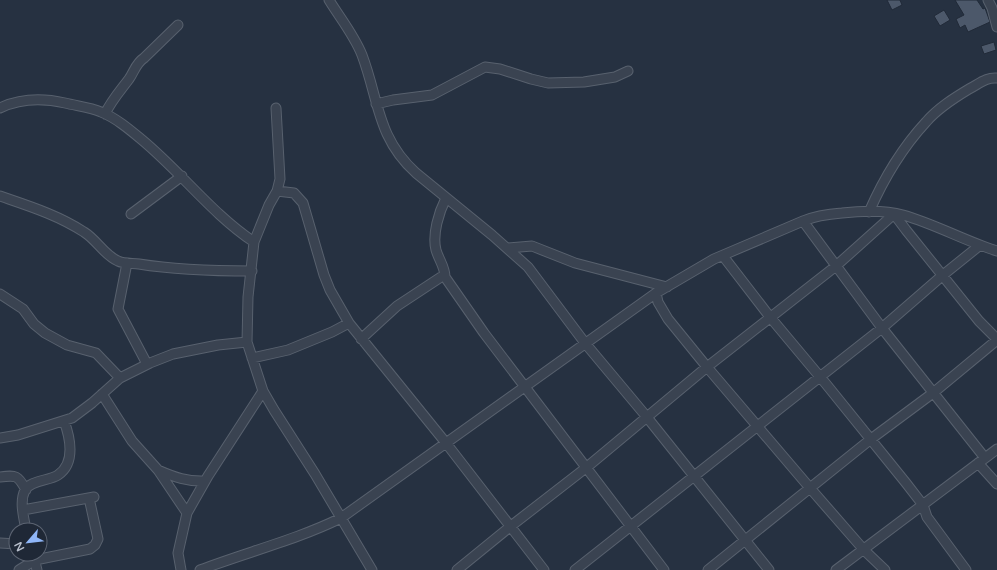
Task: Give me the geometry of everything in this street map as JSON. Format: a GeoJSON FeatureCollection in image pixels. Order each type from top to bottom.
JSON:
{"type":"FeatureCollection","features":[{"type":"Feature","properties":{"kind":"street"},"geometry":{"type":"LineString","coordinates":[[329,0],[358,45],[380,118],[395,150],[404,162],[508,248],[528,267],[585,343],[770,570]]}},
{"type":"Feature","properties":{"kind":"street"},"geometry":{"type":"LineString","coordinates":[[988,0],[992,8],[997,27]]}},
{"type":"Feature","properties":{"kind":"street"},"geometry":{"type":"LineString","coordinates":[[105,114],[110,103],[129,78],[139,61],[178,25]]}},
{"type":"Feature","properties":{"kind":"street"},"geometry":{"type":"LineString","coordinates":[[376,104],[393,100],[432,95],[485,67],[500,69],[548,83],[584,82],[614,77],[628,71]]}},
{"type":"Feature","properties":{"kind":"street"},"geometry":{"type":"LineString","coordinates":[[869,212],[879,190],[907,145],[926,121],[956,96],[990,78],[997,78]]}},
{"type":"Feature","properties":{"kind":"street"},"geometry":{"type":"LineString","coordinates":[[0,108],[30,100],[52,100],[105,114],[117,120],[156,151],[238,231],[254,242]]}},
{"type":"Feature","properties":{"kind":"street"},"geometry":{"type":"LineString","coordinates":[[276,108],[280,179],[277,191],[269,205],[254,242],[248,297],[247,342],[263,391],[297,444],[372,570]]}},
{"type":"Feature","properties":{"kind":"street"},"geometry":{"type":"LineString","coordinates":[[131,214],[182,176]]}},
{"type":"Feature","properties":{"kind":"street"},"geometry":{"type":"LineString","coordinates":[[277,191],[294,193],[303,202],[324,275],[330,290],[349,323],[446,443],[544,570]]}},
{"type":"Feature","properties":{"kind":"street"},"geometry":{"type":"LineString","coordinates":[[0,196],[51,214],[72,224],[85,232],[98,243],[108,255],[120,262],[162,268],[252,271]]}},
{"type":"Feature","properties":{"kind":"street"},"geometry":{"type":"LineString","coordinates":[[446,198],[438,220],[435,238],[436,249],[444,267],[445,277],[484,333],[526,386],[664,570]]}},
{"type":"Feature","properties":{"kind":"street"},"geometry":{"type":"LineString","coordinates":[[200,570],[275,545],[321,528],[341,518],[656,293],[695,270],[723,256],[803,220],[833,214],[854,212],[901,214],[934,226],[980,246],[997,251]]}},
{"type":"Feature","properties":{"kind":"street"},"geometry":{"type":"LineString","coordinates":[[458,570],[511,526],[587,467],[707,366],[836,266],[894,214]]}},
{"type":"Feature","properties":{"kind":"street"},"geometry":{"type":"LineString","coordinates":[[708,570],[997,340],[979,320],[894,214]]}},
{"type":"Feature","properties":{"kind":"street"},"geometry":{"type":"LineString","coordinates":[[803,220],[982,461],[997,484]]}},
{"type":"Feature","properties":{"kind":"street"},"geometry":{"type":"LineString","coordinates":[[508,248],[532,246],[575,264],[667,287]]}},
{"type":"Feature","properties":{"kind":"street"},"geometry":{"type":"LineString","coordinates":[[576,570],[882,328],[943,275],[980,246]]}},
{"type":"Feature","properties":{"kind":"street"},"geometry":{"type":"LineString","coordinates":[[723,256],[770,317],[871,439],[923,505],[927,517],[966,570]]}},
{"type":"Feature","properties":{"kind":"street"},"geometry":{"type":"LineString","coordinates":[[127,263],[118,309],[147,364]]}},
{"type":"Feature","properties":{"kind":"street"},"geometry":{"type":"LineString","coordinates":[[361,339],[407,300],[441,277],[445,277]]}},
{"type":"Feature","properties":{"kind":"street"},"geometry":{"type":"LineString","coordinates":[[656,293],[658,302],[668,319],[810,488],[864,550],[885,570]]}},
{"type":"Feature","properties":{"kind":"street"},"geometry":{"type":"LineString","coordinates":[[0,294],[23,309],[34,324],[45,333],[67,345],[96,353],[120,378]]}},
{"type":"Feature","properties":{"kind":"street"},"geometry":{"type":"LineString","coordinates":[[252,358],[288,350],[332,332],[349,323]]}},
{"type":"Feature","properties":{"kind":"street"},"geometry":{"type":"LineString","coordinates":[[0,438],[18,435],[72,418],[120,378],[147,364],[173,354],[218,345],[247,342]]}},
{"type":"Feature","properties":{"kind":"street"},"geometry":{"type":"LineString","coordinates":[[181,570],[178,553],[187,512],[205,481],[263,391]]}},
{"type":"Feature","properties":{"kind":"street"},"geometry":{"type":"LineString","coordinates":[[102,394],[132,440],[158,470],[187,512]]}},
{"type":"Feature","properties":{"kind":"street"},"geometry":{"type":"LineString","coordinates":[[25,522],[22,506],[26,490],[33,484],[59,475],[66,466],[70,454],[68,433],[64,421]]}},
{"type":"Feature","properties":{"kind":"street"},"geometry":{"type":"LineString","coordinates":[[836,570],[997,449]]}},
{"type":"Feature","properties":{"kind":"street"},"geometry":{"type":"LineString","coordinates":[[158,470],[174,477],[192,482],[205,481]]}},
{"type":"Feature","properties":{"kind":"street"},"geometry":{"type":"LineString","coordinates":[[0,477],[17,476],[21,480],[26,490]]}},
{"type":"Feature","properties":{"kind":"street"},"geometry":{"type":"LineString","coordinates":[[23,510],[92,497],[98,538],[95,545],[90,549],[48,555]]}},
{"type":"Feature","properties":{"kind":"street"},"geometry":{"type":"LineString","coordinates":[[19,570],[28,562]]}},
{"type":"Feature","properties":{"kind":"building"},"geometry":{"type":"Polygon","coordinates":[[[887,0],[900,0],[902,5],[892,10],[887,0]]]}},
{"type":"Feature","properties":{"kind":"building"},"geometry":{"type":"Polygon","coordinates":[[[955,0],[977,0],[983,9],[985,8],[990,22],[968,32],[965,25],[960,28],[956,19],[964,15],[955,0]]]}},
{"type":"Feature","properties":{"kind":"building"},"geometry":{"type":"Polygon","coordinates":[[[944,10],[950,20],[940,26],[934,16],[944,10]]]}},
{"type":"Feature","properties":{"kind":"building"},"geometry":{"type":"Polygon","coordinates":[[[994,42],[996,50],[984,54],[981,46],[994,42]]]}}]}
